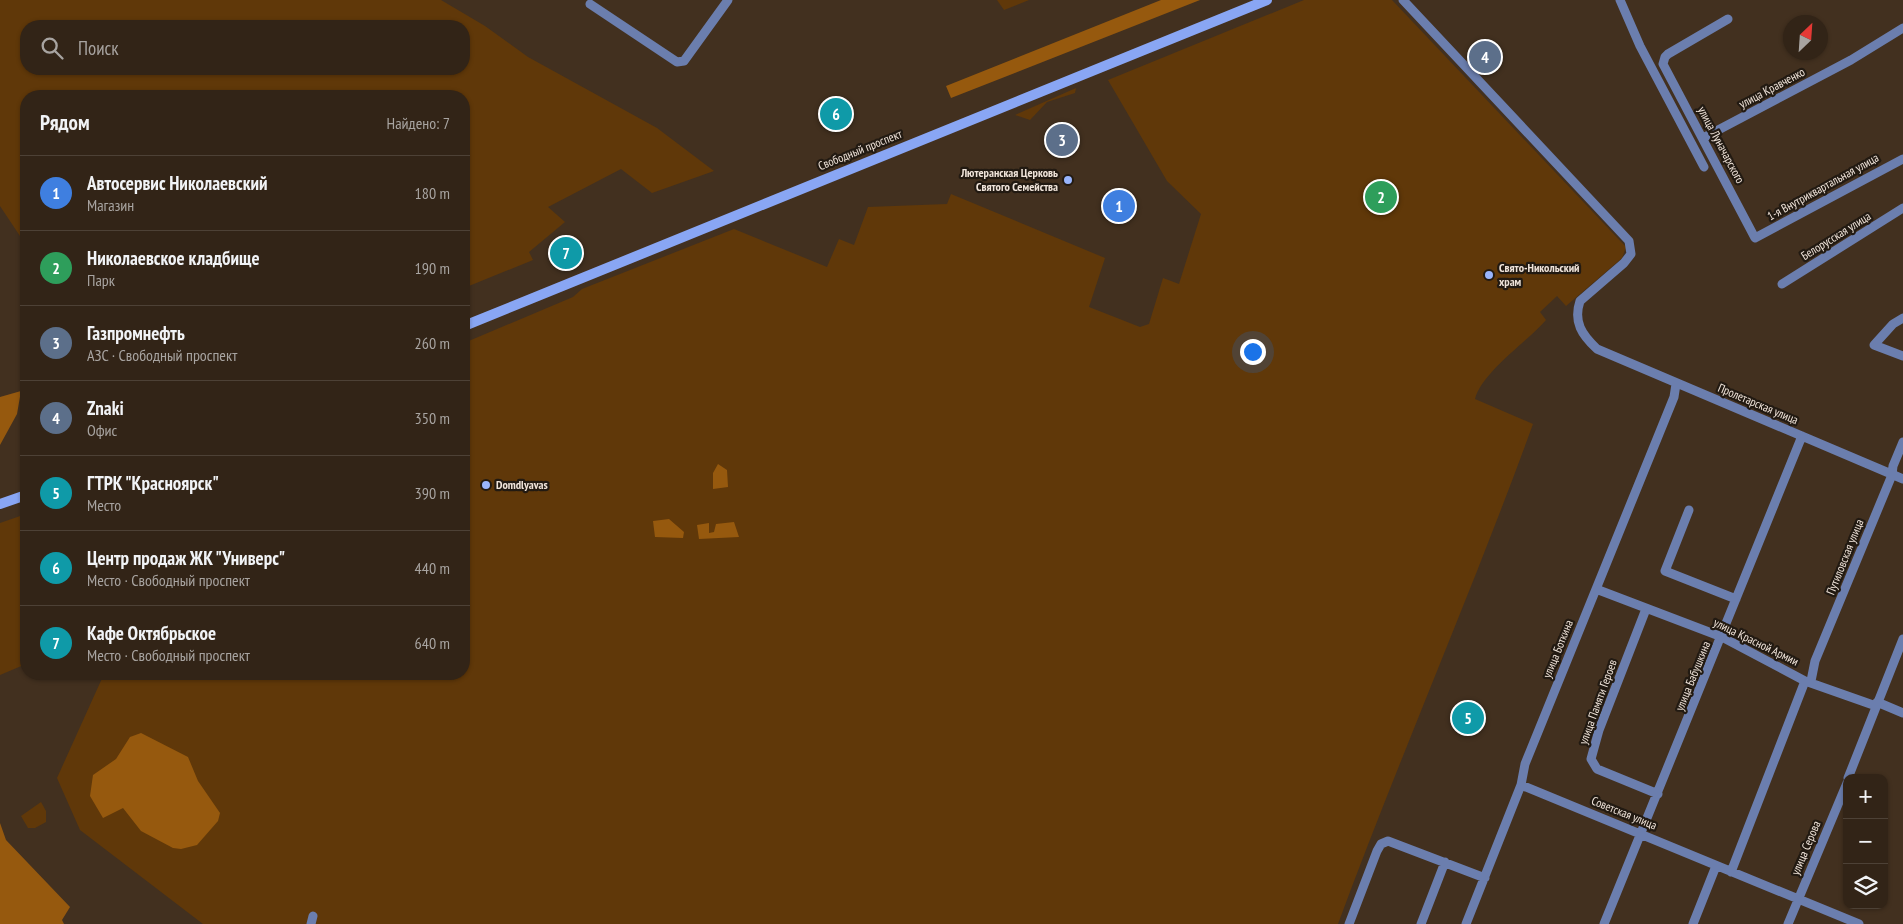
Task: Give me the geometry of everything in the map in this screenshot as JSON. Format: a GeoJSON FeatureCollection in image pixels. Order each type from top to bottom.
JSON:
{"type":"FeatureCollection","features":[{"type":"Feature","properties":{"kind":"main road","name":"Свободный проспект"},"geometry":{"type":"LineString","coordinates":[[470,324],[1267,0]]}},
{"type":"Feature","properties":{"kind":"main road"},"geometry":{"type":"LineString","coordinates":[[0,504],[20,497]]}},
{"type":"Feature","properties":{"kind":"street"},"geometry":{"type":"LineString","coordinates":[[590,4],[678,62],[684,61],[728,0]]}},
{"type":"Feature","properties":{"kind":"street","name":"Пролетарская улица"},"geometry":{"type":"LineString","coordinates":[[1403,0],[1629,241],[1631,254],[1624,263],[1580,301],[1577,309],[1577,322],[1581,331],[1603,354],[1903,479]]}},
{"type":"Feature","properties":{"kind":"street","name":"улица Луначарского"},"geometry":{"type":"LineString","coordinates":[[1620,0],[1640,46],[1704,167]]}},
{"type":"Feature","properties":{"kind":"street","name":"улица Луначарского"},"geometry":{"type":"LineString","coordinates":[[1728,18],[1668,54],[1663,64],[1756,238]]}},
{"type":"Feature","properties":{"kind":"street","name":"улица Кравченко"},"geometry":{"type":"LineString","coordinates":[[1703,138],[1851,60],[1903,28]]}},
{"type":"Feature","properties":{"kind":"street","name":"1-я Внутриквартальная улица"},"geometry":{"type":"LineString","coordinates":[[1756,238],[1887,165],[1903,159]]}},
{"type":"Feature","properties":{"kind":"street","name":"Белорусская улица"},"geometry":{"type":"LineString","coordinates":[[1782,284],[1903,208]]}},
{"type":"Feature","properties":{"kind":"street"},"geometry":{"type":"LineString","coordinates":[[1903,318],[1893,324],[1874,345],[1903,356]]}},
{"type":"Feature","properties":{"kind":"street","name":"улица Боткина"},"geometry":{"type":"LineString","coordinates":[[1466,924],[1521,785],[1526,764],[1667,415],[1676,384]]}},
{"type":"Feature","properties":{"kind":"street","name":"улица Бабушкина"},"geometry":{"type":"LineString","coordinates":[[1604,924],[1802,436]]}},
{"type":"Feature","properties":{"kind":"street","name":"Путиловская улица"},"geometry":{"type":"LineString","coordinates":[[1732,872],[1815,661],[1892,475],[1893,466],[1903,442]]}},
{"type":"Feature","properties":{"kind":"street"},"geometry":{"type":"LineString","coordinates":[[1689,510],[1665,571],[1736,600]]}},
{"type":"Feature","properties":{"kind":"street","name":"улица Красной Армии"},"geometry":{"type":"LineString","coordinates":[[1596,589],[1722,637],[1808,681],[1903,713]]}},
{"type":"Feature","properties":{"kind":"street","name":"улица Памяти Героев"},"geometry":{"type":"LineString","coordinates":[[1646,609],[1599,730],[1591,759],[1597,769],[1658,794]]}},
{"type":"Feature","properties":{"kind":"street"},"geometry":{"type":"LineString","coordinates":[[1850,774],[1903,640]]}},
{"type":"Feature","properties":{"kind":"street","name":"Советская улица"},"geometry":{"type":"LineString","coordinates":[[1521,785],[1642,833],[1716,866],[1859,924]]}},
{"type":"Feature","properties":{"kind":"street","name":"улица Серова"},"geometry":{"type":"LineString","coordinates":[[1788,924],[1843,792]]}},
{"type":"Feature","properties":{"kind":"street"},"geometry":{"type":"LineString","coordinates":[[1349,924],[1381,844],[1388,841],[1485,878]]}},
{"type":"Feature","properties":{"kind":"street"},"geometry":{"type":"LineString","coordinates":[[1421,924],[1445,862]]}},
{"type":"Feature","properties":{"kind":"street"},"geometry":{"type":"LineString","coordinates":[[1693,924],[1716,866]]}},
{"type":"Feature","properties":{"kind":"shaded area"},"geometry":{"type":"Polygon","coordinates":[[[0,0],[441,0],[485,26],[528,57],[657,128],[714,171],[652,193],[621,169],[548,207],[565,222],[529,252],[533,260],[470,286],[470,90],[20,90],[20,236],[0,206],[0,0]]]}},
{"type":"Feature","properties":{"kind":"shaded area"},"geometry":{"type":"Polygon","coordinates":[[[997,0],[1029,0],[1004,10],[997,0]]]}},
{"type":"Feature","properties":{"kind":"shaded area"},"geometry":{"type":"Polygon","coordinates":[[[1161,0],[1200,0],[951,98],[946,86],[1161,0]]]}},
{"type":"Feature","properties":{"kind":"shaded area"},"geometry":{"type":"Polygon","coordinates":[[[1304,0],[1392,0],[1626,247],[1622,258],[1566,306],[1557,296],[1540,312],[1546,320],[1486,378],[1479,389],[1475,399],[1533,424],[1486,549],[1338,924],[203,924],[80,830],[57,778],[101,680],[470,680],[470,340],[573,297],[582,289],[734,229],[827,267],[839,239],[854,245],[868,207],[947,204],[951,194],[1105,258],[1089,307],[1140,327],[1149,324],[1163,278],[1179,284],[1201,214],[1167,181],[1108,80],[1304,0]]]}},
{"type":"Feature","properties":{"kind":"shaded area"},"geometry":{"type":"Polygon","coordinates":[[[1076,88],[1075,93],[1047,102],[1030,120],[1015,115],[1076,88]]]}},
{"type":"Feature","properties":{"kind":"shaded area"},"geometry":{"type":"Polygon","coordinates":[[[20,391],[17,414],[0,445],[0,397],[20,391]]]}},
{"type":"Feature","properties":{"kind":"shaded area"},"geometry":{"type":"Polygon","coordinates":[[[718,464],[727,470],[728,487],[713,489],[713,473],[718,464]]]}},
{"type":"Feature","properties":{"kind":"shaded area"},"geometry":{"type":"Polygon","coordinates":[[[20,516],[20,667],[0,675],[0,523],[20,516]]]}},
{"type":"Feature","properties":{"kind":"shaded area"},"geometry":{"type":"Polygon","coordinates":[[[669,519],[684,532],[683,538],[655,537],[653,521],[669,519]]]}},
{"type":"Feature","properties":{"kind":"shaded area"},"geometry":{"type":"Polygon","coordinates":[[[734,522],[739,537],[699,539],[697,525],[709,523],[709,533],[714,532],[716,524],[734,522]]]}},
{"type":"Feature","properties":{"kind":"shaded area"},"geometry":{"type":"Polygon","coordinates":[[[141,733],[188,757],[198,781],[220,813],[218,821],[197,845],[181,849],[173,848],[141,831],[123,808],[103,818],[90,796],[93,775],[116,759],[130,737],[141,733]]]}},
{"type":"Feature","properties":{"kind":"shaded area"},"geometry":{"type":"Polygon","coordinates":[[[41,802],[46,811],[46,822],[35,828],[28,828],[21,816],[41,802]]]}},
{"type":"Feature","properties":{"kind":"shaded area"},"geometry":{"type":"Polygon","coordinates":[[[0,823],[6,840],[70,907],[62,920],[64,924],[0,924],[0,823]]]}},
{"type":"Feature","properties":{"kind":"place","name":"Znaki"},"geometry":{"type":"Point","coordinates":[1485,57]}},
{"type":"Feature","properties":{"kind":"place","name":"Центр продаж ЖК \"Универс\""},"geometry":{"type":"Point","coordinates":[836,114]}},
{"type":"Feature","properties":{"kind":"place","name":"Газпромнефть"},"geometry":{"type":"Point","coordinates":[1062,140]}},
{"type":"Feature","properties":{"kind":"place","name":"Лютеранская Церковь Святого Семейства"},"geometry":{"type":"Point","coordinates":[1068,180]}},
{"type":"Feature","properties":{"kind":"place","name":"Николаевское кладбище"},"geometry":{"type":"Point","coordinates":[1381,197]}},
{"type":"Feature","properties":{"kind":"place","name":"Автосервис Николаевский"},"geometry":{"type":"Point","coordinates":[1119,206]}},
{"type":"Feature","properties":{"kind":"place","name":"Кафе Октябрьское"},"geometry":{"type":"Point","coordinates":[566,253]}},
{"type":"Feature","properties":{"kind":"place","name":"Свято-Никольский храм"},"geometry":{"type":"Point","coordinates":[1489,275]}},
{"type":"Feature","properties":{"kind":"place","name":"Domdlyavas"},"geometry":{"type":"Point","coordinates":[486,485]}},
{"type":"Feature","properties":{"kind":"place","name":"ГТРК \"Красноярск\""},"geometry":{"type":"Point","coordinates":[1468,718]}}]}
